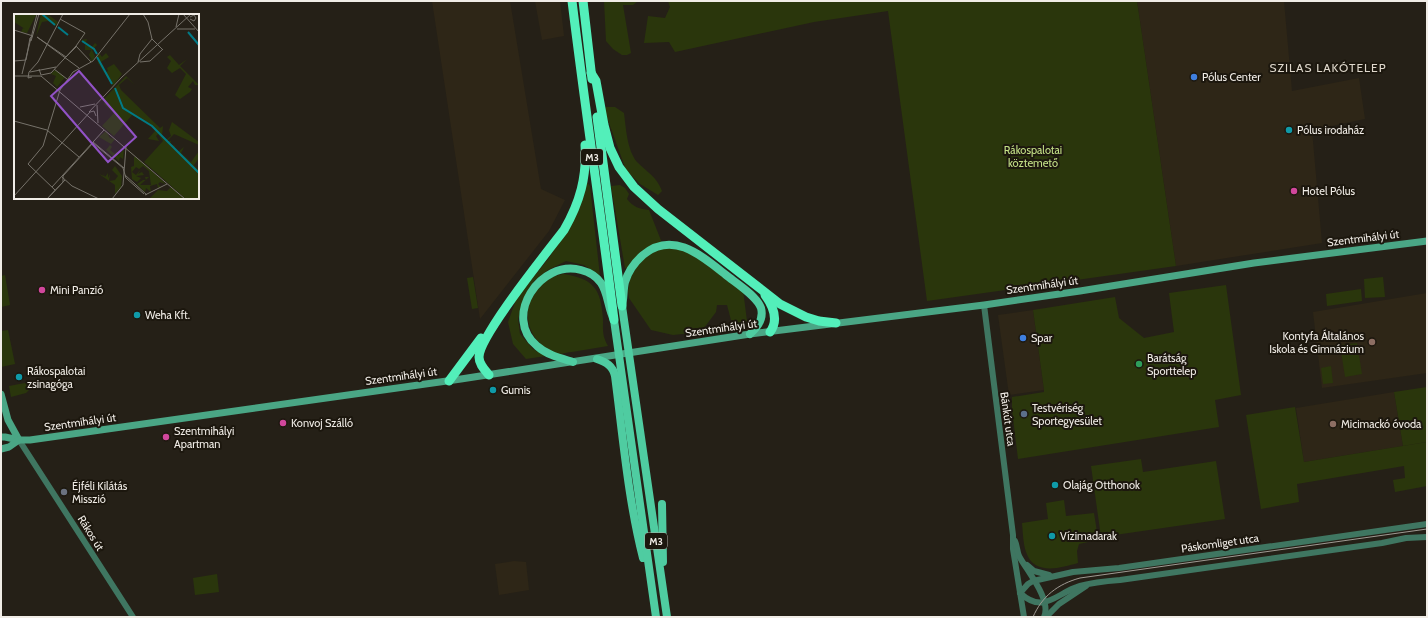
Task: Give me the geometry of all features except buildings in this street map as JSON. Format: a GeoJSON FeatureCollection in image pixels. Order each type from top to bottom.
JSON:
{"type":"FeatureCollection","features":[{"type":"Feature","properties":{"kind":"highway","name":"M3"},"geometry":{"type":"LineString","coordinates":[[572,1],[584,102],[614,320]]}},
{"type":"Feature","properties":{"kind":"highway","name":"M3"},"geometry":{"type":"LineString","coordinates":[[583,1],[622,306]]}},
{"type":"Feature","properties":{"kind":"highway"},"geometry":{"type":"LineString","coordinates":[[591,73],[596,81],[610,148],[625,177],[634,187],[658,209],[759,288],[792,310],[819,321],[836,323]]}},
{"type":"Feature","properties":{"kind":"highway"},"geometry":{"type":"LineString","coordinates":[[489,375],[480,365],[479,357],[481,347],[496,322],[564,230],[577,206],[581,194],[585,169],[582,119],[584,102]]}},
{"type":"Feature","properties":{"kind":"highway"},"geometry":{"type":"LineString","coordinates":[[759,288],[766,296],[774,312],[774,325],[770,332]]}},
{"type":"Feature","properties":{"kind":"highway"},"geometry":{"type":"LineString","coordinates":[[449,381],[483,336],[496,322]]}},
{"type":"Feature","properties":{"kind":"main road","name":"Szentmihályi út"},"geometry":{"type":"LineString","coordinates":[[19,440],[39,439],[123,428],[206,414],[597,359],[642,350],[750,334],[984,305],[1254,263],[1427,241]]}},
{"type":"Feature","properties":{"kind":"main road"},"geometry":{"type":"LineString","coordinates":[[622,306],[625,281],[639,258],[656,247],[675,245],[694,252],[738,284],[757,300],[762,309],[762,318],[759,325],[750,334]]}},
{"type":"Feature","properties":{"kind":"main road"},"geometry":{"type":"LineString","coordinates":[[573,362],[557,358],[537,347],[526,334],[524,324],[526,301],[538,283],[547,275],[558,270],[570,268],[587,272],[601,283],[605,291],[609,311],[614,320]]}},
{"type":"Feature","properties":{"kind":"main road","name":"M3"},"geometry":{"type":"LineString","coordinates":[[622,306],[667,617]]}},
{"type":"Feature","properties":{"kind":"main road","name":"M3"},"geometry":{"type":"LineString","coordinates":[[614,320],[656,617]]}},
{"type":"Feature","properties":{"kind":"main road"},"geometry":{"type":"LineString","coordinates":[[597,359],[611,366],[616,376],[638,539],[654,599]]}},
{"type":"Feature","properties":{"kind":"main road"},"geometry":{"type":"LineString","coordinates":[[1,394],[8,420],[19,440]]}},
{"type":"Feature","properties":{"kind":"main road"},"geometry":{"type":"LineString","coordinates":[[1,437],[19,440]]}},
{"type":"Feature","properties":{"kind":"main road"},"geometry":{"type":"LineString","coordinates":[[1,449],[8,447],[19,440]]}},
{"type":"Feature","properties":{"kind":"main road"},"geometry":{"type":"LineString","coordinates":[[662,504],[664,599]]}},
{"type":"Feature","properties":{"kind":"street","name":"Bánkút utca"},"geometry":{"type":"LineString","coordinates":[[984,305],[1013,535],[1013,549],[1024,617]]}},
{"type":"Feature","properties":{"kind":"street","name":"Rákos út"},"geometry":{"type":"LineString","coordinates":[[19,440],[133,617]]}},
{"type":"Feature","properties":{"kind":"street","name":"Páskomliget utca"},"geometry":{"type":"LineString","coordinates":[[1020,593],[1028,584],[1034,581],[1056,575],[1080,571],[1119,568],[1427,524]]}},
{"type":"Feature","properties":{"kind":"street","name":"Bánkút utca"},"geometry":{"type":"LineString","coordinates":[[1013,535],[1019,555],[1046,603]]}},
{"type":"Feature","properties":{"kind":"street","name":"Páskomliget utca"},"geometry":{"type":"LineString","coordinates":[[1046,603],[1074,588],[1092,583],[1427,536]]}},
{"type":"Feature","properties":{"kind":"street"},"geometry":{"type":"LineString","coordinates":[[1023,562],[1034,571],[1056,575]]}},
{"type":"Feature","properties":{"kind":"street","name":"Páskomliget utca"},"geometry":{"type":"LineString","coordinates":[[1045,617],[1059,604],[1092,583]]}},
{"type":"Feature","properties":{"kind":"street"},"geometry":{"type":"LineString","coordinates":[[1020,593],[1031,602],[1046,603],[1045,617]]}},
{"type":"Feature","properties":{"kind":"shaded area"},"geometry":{"type":"Polygon","coordinates":[[[432,1],[510,1],[541,189],[565,200],[549,231],[480,319],[432,1]]]}},
{"type":"Feature","properties":{"kind":"shaded area"},"geometry":{"type":"Polygon","coordinates":[[[535,1],[560,1],[564,36],[542,40],[535,1]]]}},
{"type":"Feature","properties":{"kind":"shaded area"},"geometry":{"type":"Polygon","coordinates":[[[1137,1],[1284,1],[1292,91],[1359,78],[1365,119],[1312,130],[1322,243],[1176,266],[1137,1]]]}},
{"type":"Feature","properties":{"kind":"shaded area","name":"Kontyfa Általános Iskola és Gimnázium"},"geometry":{"type":"Polygon","coordinates":[[[1427,293],[1427,373],[1322,388],[1313,312],[1427,293]]]}},
{"type":"Feature","properties":{"kind":"shaded area"},"geometry":{"type":"Polygon","coordinates":[[[1033,310],[1044,390],[1009,395],[998,315],[1033,310]]]}},
{"type":"Feature","properties":{"kind":"shaded area"},"geometry":{"type":"Polygon","coordinates":[[[1394,392],[1403,446],[1304,462],[1296,408],[1394,392]]]}},
{"type":"Feature","properties":{"kind":"shaded area"},"geometry":{"type":"Polygon","coordinates":[[[514,561],[526,562],[529,590],[499,595],[495,564],[514,561]]]}},
{"type":"Feature","properties":{"kind":"green space"},"geometry":{"type":"Polygon","coordinates":[[[604,1],[638,1],[633,5],[623,5],[631,53],[627,55],[622,55],[613,49],[606,41],[604,1]]]}},
{"type":"Feature","properties":{"kind":"green space","name":"Rákospalotai köztemető"},"geometry":{"type":"Polygon","coordinates":[[[668,1],[1137,1],[1176,266],[927,301],[888,11],[814,22],[675,52],[669,42],[644,43],[648,16],[665,18],[670,7],[668,1]]]}},
{"type":"Feature","properties":{"kind":"green space"},"geometry":{"type":"Polygon","coordinates":[[[615,107],[624,113],[631,151],[637,162],[660,186],[662,191],[658,195],[640,184],[626,170],[605,112],[604,108],[615,107]]]}},
{"type":"Feature","properties":{"kind":"green space"},"geometry":{"type":"Polygon","coordinates":[[[586,181],[590,186],[600,276],[584,265],[566,261],[548,270],[534,281],[525,299],[518,319],[520,334],[533,349],[546,356],[526,359],[513,344],[508,322],[517,297],[549,258],[578,211],[586,181]]]}},
{"type":"Feature","properties":{"kind":"green space"},"geometry":{"type":"Polygon","coordinates":[[[620,185],[625,188],[629,194],[627,199],[634,206],[649,210],[662,243],[646,250],[634,259],[628,269],[625,268],[611,186],[620,185]]]}},
{"type":"Feature","properties":{"kind":"green space"},"geometry":{"type":"Polygon","coordinates":[[[676,247],[691,252],[743,290],[747,321],[732,324],[727,305],[717,305],[716,312],[701,332],[673,335],[651,330],[629,298],[628,291],[630,278],[643,256],[659,249],[676,247]]]}},
{"type":"Feature","properties":{"kind":"green space"},"geometry":{"type":"Polygon","coordinates":[[[564,274],[582,279],[594,287],[598,293],[602,309],[604,336],[608,346],[559,354],[543,346],[534,336],[529,325],[528,314],[530,302],[534,292],[552,277],[564,274]]]}},
{"type":"Feature","properties":{"kind":"green space"},"geometry":{"type":"Polygon","coordinates":[[[5,275],[10,305],[1,307],[1,276],[5,275]]]}},
{"type":"Feature","properties":{"kind":"green space"},"geometry":{"type":"Polygon","coordinates":[[[473,277],[478,308],[472,309],[467,278],[473,277]]]}},
{"type":"Feature","properties":{"kind":"green space"},"geometry":{"type":"Polygon","coordinates":[[[1383,277],[1385,297],[1365,298],[1364,279],[1383,277]]]}},
{"type":"Feature","properties":{"kind":"green space","name":"Barátság Sporttelep"},"geometry":{"type":"Polygon","coordinates":[[[1226,285],[1241,395],[1215,400],[1219,427],[1018,459],[1012,410],[1012,397],[1044,392],[1033,310],[1115,297],[1119,318],[1144,338],[1174,332],[1169,293],[1226,285]]]}},
{"type":"Feature","properties":{"kind":"green space"},"geometry":{"type":"Polygon","coordinates":[[[1361,289],[1362,301],[1327,306],[1326,294],[1361,289]]]}},
{"type":"Feature","properties":{"kind":"green space"},"geometry":{"type":"Polygon","coordinates":[[[8,330],[15,364],[1,367],[1,331],[8,330]]]}},
{"type":"Feature","properties":{"kind":"green space"},"geometry":{"type":"Polygon","coordinates":[[[1357,343],[1362,374],[1345,377],[1340,345],[1357,343]]]}},
{"type":"Feature","properties":{"kind":"green space"},"geometry":{"type":"Polygon","coordinates":[[[1331,366],[1333,383],[1323,384],[1321,368],[1331,366]]]}},
{"type":"Feature","properties":{"kind":"green space"},"geometry":{"type":"Polygon","coordinates":[[[30,382],[31,388],[26,393],[11,397],[9,386],[30,382]]]}},
{"type":"Feature","properties":{"kind":"green space"},"geometry":{"type":"Polygon","coordinates":[[[1427,387],[1427,442],[1403,446],[1394,392],[1427,387]]]}},
{"type":"Feature","properties":{"kind":"green space"},"geometry":{"type":"Polygon","coordinates":[[[1295,407],[1304,462],[1427,442],[1427,486],[1395,492],[1393,480],[1405,478],[1404,466],[1297,484],[1299,502],[1261,509],[1246,415],[1295,407]]]}},
{"type":"Feature","properties":{"kind":"green space"},"geometry":{"type":"Polygon","coordinates":[[[1141,459],[1143,472],[1216,461],[1225,519],[1101,537],[1091,466],[1141,459]]]}},
{"type":"Feature","properties":{"kind":"green space"},"geometry":{"type":"Polygon","coordinates":[[[1064,500],[1066,516],[1094,513],[1097,532],[1088,542],[1079,544],[1077,551],[1078,563],[1056,568],[1035,565],[1030,560],[1026,552],[1022,523],[1048,519],[1046,503],[1064,500]]]}},
{"type":"Feature","properties":{"kind":"green space"},"geometry":{"type":"Polygon","coordinates":[[[217,574],[219,592],[195,595],[193,578],[217,574]]]}},
{"type":"Feature","properties":{"kind":"tram line"},"geometry":{"type":"LineString","coordinates":[[1033,617],[1041,603],[1058,587],[1080,578],[1427,529]]}},
{"type":"Feature","properties":{"kind":"place","name":"Pólus Center"},"geometry":{"type":"Point","coordinates":[1194,77]}},
{"type":"Feature","properties":{"kind":"place","name":"Pólus irodaház"},"geometry":{"type":"Point","coordinates":[1289,130]}},
{"type":"Feature","properties":{"kind":"place","name":"Hotel Pólus"},"geometry":{"type":"Point","coordinates":[1294,191]}},
{"type":"Feature","properties":{"kind":"place","name":"Mini Panzió"},"geometry":{"type":"Point","coordinates":[42,290]}},
{"type":"Feature","properties":{"kind":"place","name":"Weha Kft."},"geometry":{"type":"Point","coordinates":[137,315]}},
{"type":"Feature","properties":{"kind":"place","name":"Spar"},"geometry":{"type":"Point","coordinates":[1023,338]}},
{"type":"Feature","properties":{"kind":"place","name":"Kontyfa Általános Iskola és Gimnázium"},"geometry":{"type":"Point","coordinates":[1372,342]}},
{"type":"Feature","properties":{"kind":"place","name":"Barátság Sporttelep"},"geometry":{"type":"Point","coordinates":[1139,364]}},
{"type":"Feature","properties":{"kind":"place","name":"Rákospalotai zsinagóga"},"geometry":{"type":"Point","coordinates":[19,377]}},
{"type":"Feature","properties":{"kind":"place","name":"Gumis"},"geometry":{"type":"Point","coordinates":[493,390]}},
{"type":"Feature","properties":{"kind":"place","name":"Testvériség Sportegyesület"},"geometry":{"type":"Point","coordinates":[1024,414]}},
{"type":"Feature","properties":{"kind":"place","name":"Konvoj Szálló"},"geometry":{"type":"Point","coordinates":[283,423]}},
{"type":"Feature","properties":{"kind":"place","name":"Micimackó óvoda"},"geometry":{"type":"Point","coordinates":[1333,424]}},
{"type":"Feature","properties":{"kind":"place","name":"Szentmihályi Apartman"},"geometry":{"type":"Point","coordinates":[166,437]}},
{"type":"Feature","properties":{"kind":"place","name":"Olajág Otthonok"},"geometry":{"type":"Point","coordinates":[1055,485]}},
{"type":"Feature","properties":{"kind":"place","name":"Éjféli Kilátás Misszió"},"geometry":{"type":"Point","coordinates":[64,492]}},
{"type":"Feature","properties":{"kind":"place","name":"Vízimadarak"},"geometry":{"type":"Point","coordinates":[1052,536]}},
{"type":"Feature","properties":{"kind":"district","name":"SZILAS LAKÓTELEP"},"geometry":{"type":"Point","coordinates":[1328,68]}}]}
